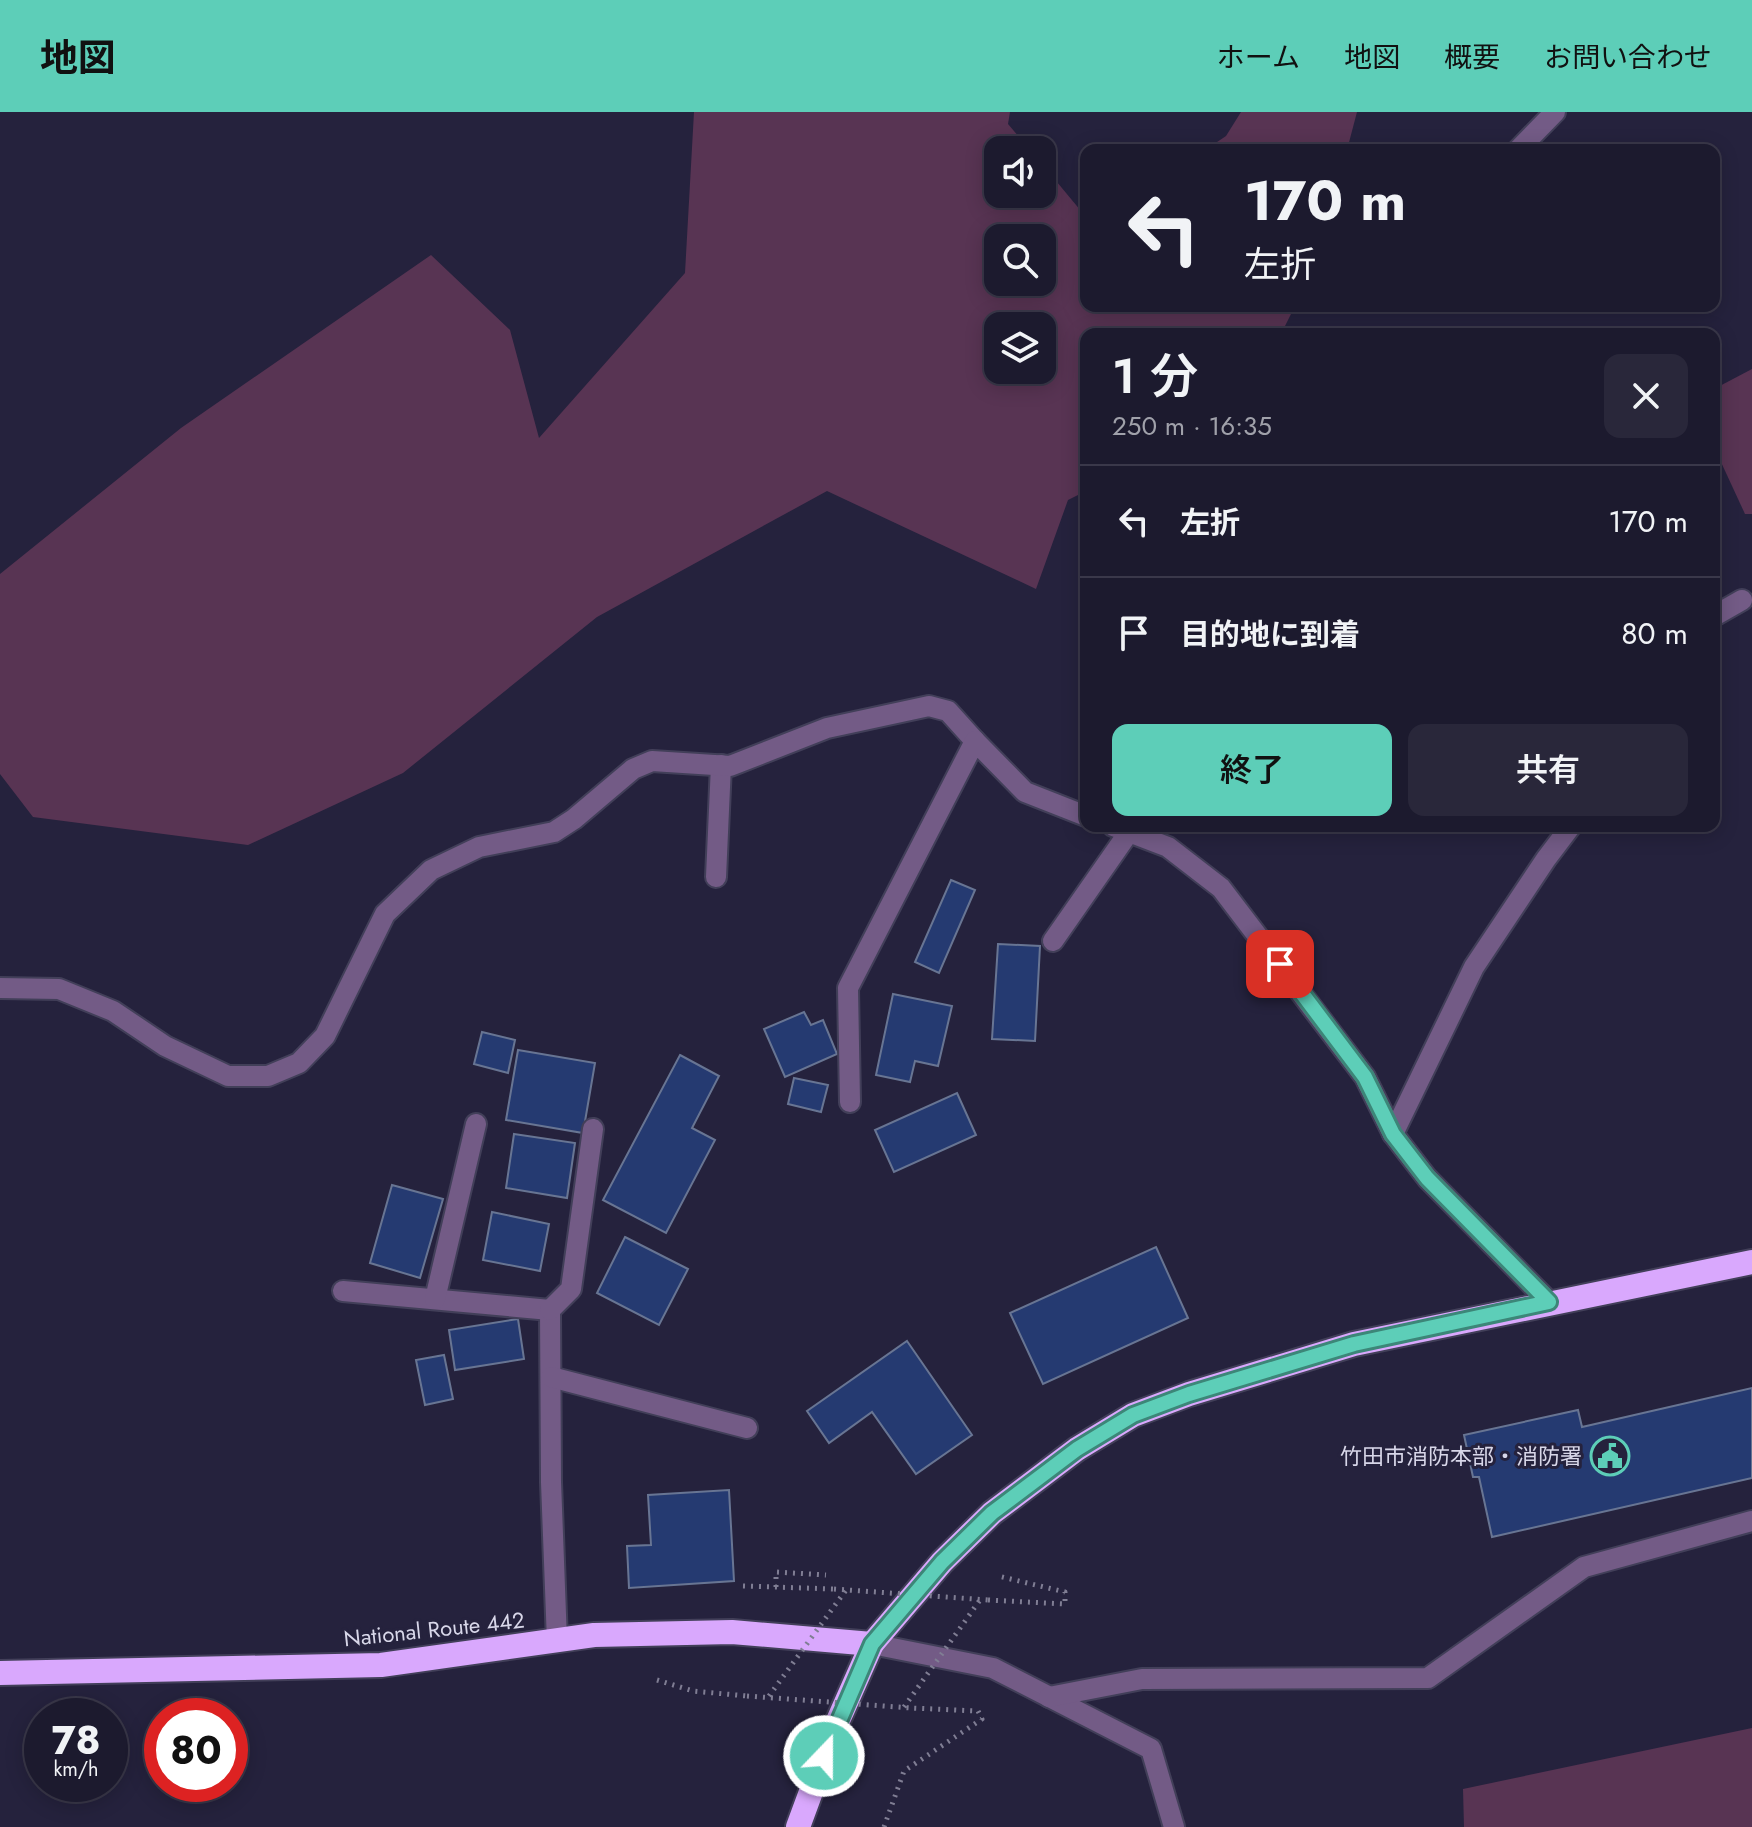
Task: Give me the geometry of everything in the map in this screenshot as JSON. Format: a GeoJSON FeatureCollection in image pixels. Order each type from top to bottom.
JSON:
{"type":"FeatureCollection","features":[{"type":"Feature","properties":{"kind":"highway"},"geometry":{"type":"LineString","coordinates":[[798,1827],[833,1732],[872,1644],[942,1562],[992,1513],[1077,1449],[1133,1415],[1189,1394],[1354,1344],[1752,1262]]}},
{"type":"Feature","properties":{"kind":"highway","name":"National Route 442"},"geometry":{"type":"LineString","coordinates":[[0,1673],[381,1665],[594,1635],[732,1632],[872,1644]]}},
{"type":"Feature","properties":{"kind":"street"},"geometry":{"type":"LineString","coordinates":[[1524,144],[1555,112]]}},
{"type":"Feature","properties":{"kind":"street"},"geometry":{"type":"LineString","coordinates":[[1720,613],[1742,600]]}},
{"type":"Feature","properties":{"kind":"street"},"geometry":{"type":"LineString","coordinates":[[0,988],[59,989],[113,1011],[165,1046],[228,1076],[268,1076],[299,1063],[325,1036],[385,914],[431,870],[479,847],[554,832],[633,769],[652,761],[730,766],[827,728],[929,706],[948,711],[1025,792],[1080,814]]}},
{"type":"Feature","properties":{"kind":"street"},"geometry":{"type":"LineString","coordinates":[[850,1102],[848,988],[975,741]]}},
{"type":"Feature","properties":{"kind":"street"},"geometry":{"type":"LineString","coordinates":[[716,877],[721,765]]}},
{"type":"Feature","properties":{"kind":"street"},"geometry":{"type":"LineString","coordinates":[[1053,941],[1119,832]]}},
{"type":"Feature","properties":{"kind":"street"},"geometry":{"type":"LineString","coordinates":[[1129,832],[1168,847],[1221,888],[1365,1077],[1393,1134],[1427,1178],[1549,1302]]}},
{"type":"Feature","properties":{"kind":"street"},"geometry":{"type":"LineString","coordinates":[[1393,1134],[1474,967],[1566,832]]}},
{"type":"Feature","properties":{"kind":"street"},"geometry":{"type":"LineString","coordinates":[[435,1299],[476,1124]]}},
{"type":"Feature","properties":{"kind":"street"},"geometry":{"type":"LineString","coordinates":[[557,1641],[550,1310],[571,1289],[593,1129]]}},
{"type":"Feature","properties":{"kind":"street"},"geometry":{"type":"LineString","coordinates":[[343,1291],[550,1310]]}},
{"type":"Feature","properties":{"kind":"street"},"geometry":{"type":"LineString","coordinates":[[551,1377],[747,1428]]}},
{"type":"Feature","properties":{"kind":"street"},"geometry":{"type":"LineString","coordinates":[[1049,1697],[1142,1679],[1428,1678],[1584,1567],[1752,1521]]}},
{"type":"Feature","properties":{"kind":"street"},"geometry":{"type":"LineString","coordinates":[[872,1644],[993,1668],[1151,1749],[1174,1827]]}},
{"type":"Feature","properties":{"kind":"path"},"geometry":{"type":"LineString","coordinates":[[776,1587],[776,1572],[826,1575]]}},
{"type":"Feature","properties":{"kind":"path"},"geometry":{"type":"LineString","coordinates":[[743,1586],[1065,1604],[1065,1592],[998,1576]]}},
{"type":"Feature","properties":{"kind":"path"},"geometry":{"type":"LineString","coordinates":[[768,1697],[846,1590]]}},
{"type":"Feature","properties":{"kind":"path"},"geometry":{"type":"LineString","coordinates":[[904,1707],[981,1599]]}},
{"type":"Feature","properties":{"kind":"path"},"geometry":{"type":"LineString","coordinates":[[657,1680],[703,1692],[978,1711],[982,1719],[904,1771],[884,1827]]}},
{"type":"Feature","properties":{"kind":"shaded area"},"geometry":{"type":"Polygon","coordinates":[[[694,112],[1010,112],[1008,124],[1018,136],[984,136],[984,208],[1056,208],[1056,181],[1080,210],[1080,312],[1292,312],[1284,328],[1080,328],[1080,494],[1068,500],[1036,589],[827,491],[597,617],[403,773],[248,845],[33,817],[0,774],[0,574],[181,428],[431,255],[510,330],[539,438],[685,273],[694,112]]]}},
{"type":"Feature","properties":{"kind":"shaded area"},"geometry":{"type":"Polygon","coordinates":[[[1241,112],[1357,112],[1349,144],[1214,144],[1226,136],[1241,112]]]}},
{"type":"Feature","properties":{"kind":"shaded area"},"geometry":{"type":"Polygon","coordinates":[[[1752,369],[1752,514],[1745,514],[1720,460],[1720,386],[1752,369]]]}},
{"type":"Feature","properties":{"kind":"shaded area"},"geometry":{"type":"Polygon","coordinates":[[[1752,1728],[1752,1827],[1464,1827],[1463,1789],[1752,1728]]]}},
{"type":"Feature","properties":{"kind":"building"},"geometry":{"type":"Polygon","coordinates":[[[951,880],[975,890],[939,973],[915,962],[951,880]]]}},
{"type":"Feature","properties":{"kind":"building"},"geometry":{"type":"Polygon","coordinates":[[[998,944],[1040,946],[1035,1041],[992,1039],[998,944]]]}},
{"type":"Feature","properties":{"kind":"building"},"geometry":{"type":"Polygon","coordinates":[[[893,994],[952,1006],[938,1066],[915,1061],[910,1082],[876,1075],[893,994]]]}},
{"type":"Feature","properties":{"kind":"building"},"geometry":{"type":"Polygon","coordinates":[[[804,1012],[811,1025],[823,1020],[837,1054],[785,1077],[764,1029],[804,1012]]]}},
{"type":"Feature","properties":{"kind":"building"},"geometry":{"type":"Polygon","coordinates":[[[482,1032],[515,1040],[508,1073],[474,1064],[482,1032]]]}},
{"type":"Feature","properties":{"kind":"building"},"geometry":{"type":"Polygon","coordinates":[[[518,1050],[595,1063],[583,1133],[506,1120],[518,1050]]]}},
{"type":"Feature","properties":{"kind":"building"},"geometry":{"type":"Polygon","coordinates":[[[680,1055],[719,1076],[692,1128],[715,1140],[666,1233],[603,1200],[680,1055]]]}},
{"type":"Feature","properties":{"kind":"building"},"geometry":{"type":"Polygon","coordinates":[[[794,1078],[828,1085],[821,1112],[788,1104],[794,1078]]]}},
{"type":"Feature","properties":{"kind":"building"},"geometry":{"type":"Polygon","coordinates":[[[957,1093],[976,1135],[894,1172],[875,1130],[957,1093]]]}},
{"type":"Feature","properties":{"kind":"building"},"geometry":{"type":"Polygon","coordinates":[[[514,1134],[575,1143],[567,1198],[506,1188],[514,1134]]]}},
{"type":"Feature","properties":{"kind":"building"},"geometry":{"type":"Polygon","coordinates":[[[392,1185],[443,1199],[420,1278],[370,1263],[392,1185]]]}},
{"type":"Feature","properties":{"kind":"building"},"geometry":{"type":"Polygon","coordinates":[[[492,1212],[549,1224],[540,1271],[483,1260],[492,1212]]]}},
{"type":"Feature","properties":{"kind":"building"},"geometry":{"type":"Polygon","coordinates":[[[625,1237],[688,1269],[659,1325],[597,1293],[625,1237]]]}},
{"type":"Feature","properties":{"kind":"building"},"geometry":{"type":"Polygon","coordinates":[[[1156,1247],[1188,1318],[1043,1384],[1010,1313],[1156,1247]]]}},
{"type":"Feature","properties":{"kind":"building"},"geometry":{"type":"Polygon","coordinates":[[[518,1319],[524,1359],[455,1370],[449,1330],[518,1319]]]}},
{"type":"Feature","properties":{"kind":"building"},"geometry":{"type":"Polygon","coordinates":[[[907,1341],[972,1435],[916,1474],[872,1412],[829,1443],[807,1411],[907,1341]]]}},
{"type":"Feature","properties":{"kind":"building"},"geometry":{"type":"Polygon","coordinates":[[[444,1355],[453,1399],[425,1405],[416,1360],[444,1355]]]}},
{"type":"Feature","properties":{"kind":"building","name":"竹田市消防本部・消防署"},"geometry":{"type":"Polygon","coordinates":[[[1752,1388],[1752,1478],[1492,1537],[1479,1477],[1473,1477],[1464,1435],[1578,1410],[1582,1427],[1752,1388]]]}},
{"type":"Feature","properties":{"kind":"building"},"geometry":{"type":"Polygon","coordinates":[[[729,1490],[734,1581],[629,1588],[627,1546],[651,1545],[648,1495],[729,1490]]]}},
{"type":"Feature","properties":{"kind":"place","name":"竹田市消防本部・消防署"},"geometry":{"type":"Point","coordinates":[1610,1456]}},
{"type":"Feature","properties":{"kind":"route"},"geometry":{"type":"LineString","coordinates":[[824,1756],[872,1644],[942,1562],[992,1513],[1077,1449],[1133,1415],[1189,1394],[1354,1344],[1549,1302],[1427,1178],[1393,1134],[1365,1077],[1280,964]]}}]}
